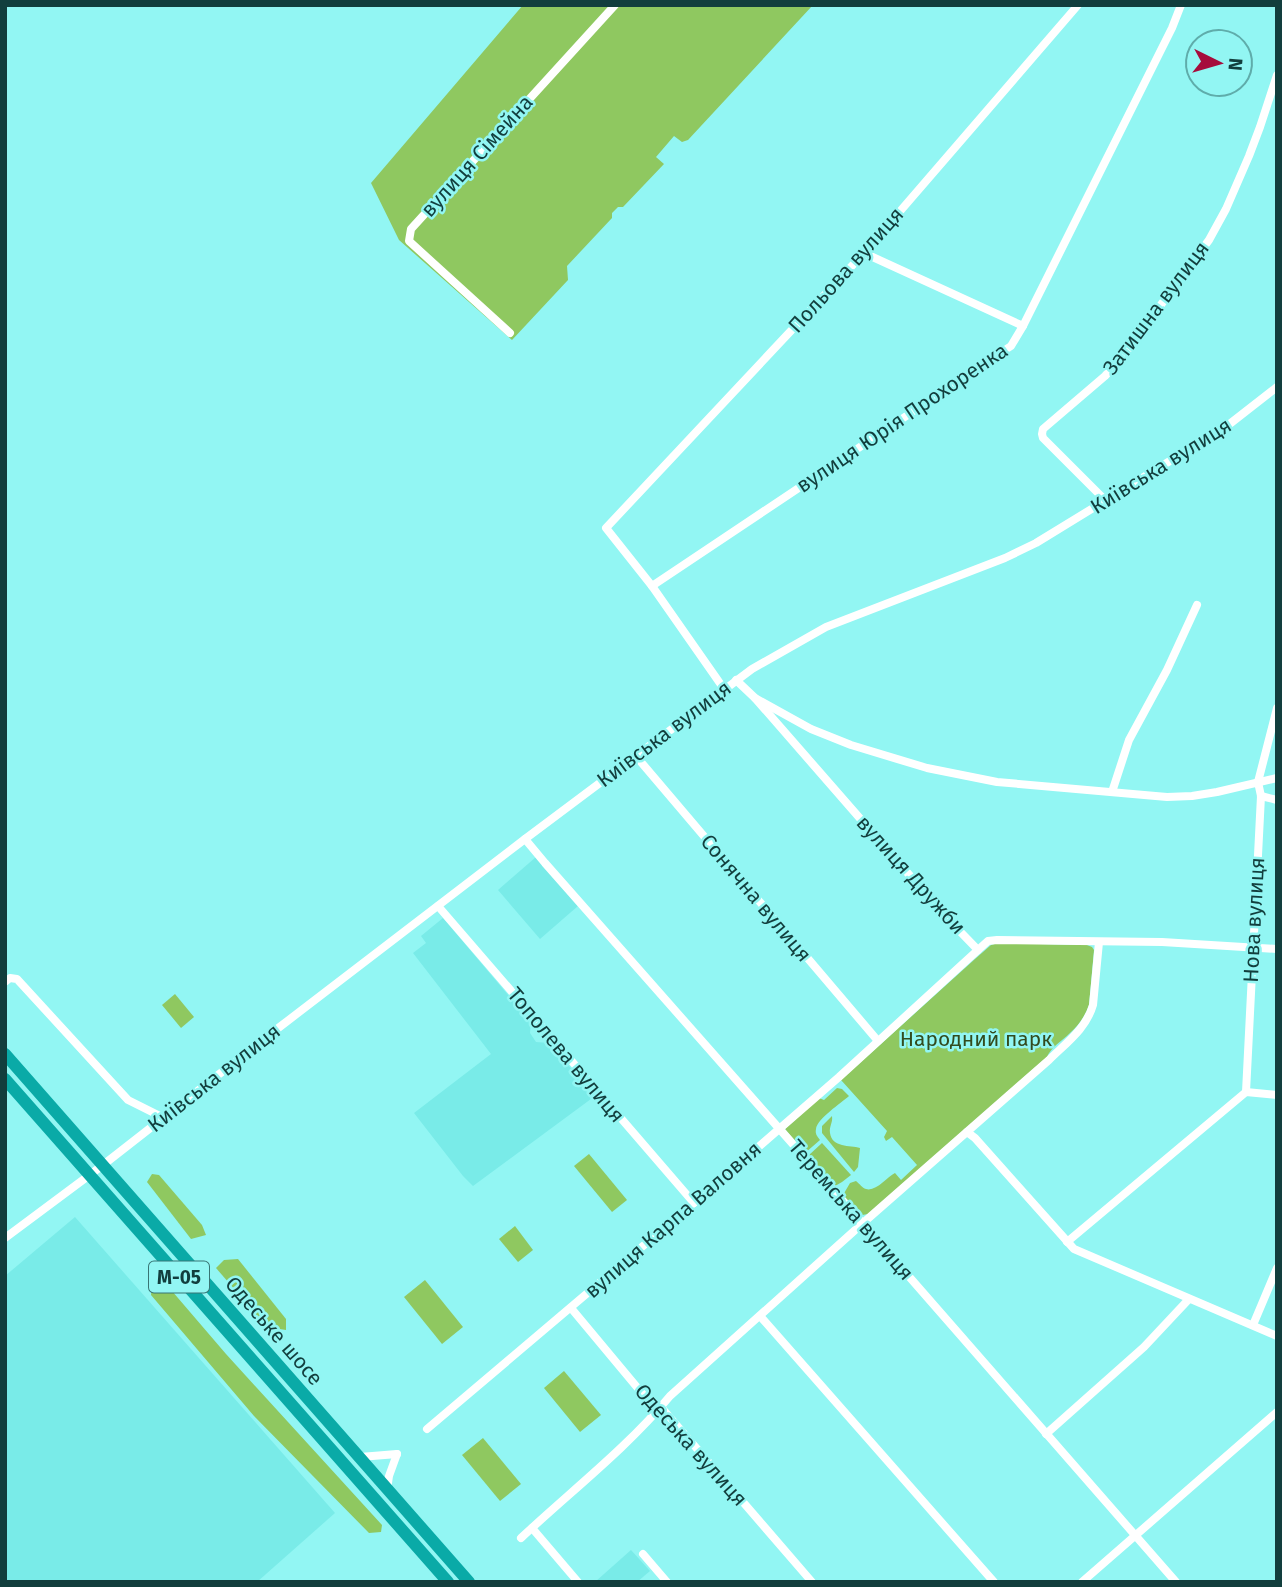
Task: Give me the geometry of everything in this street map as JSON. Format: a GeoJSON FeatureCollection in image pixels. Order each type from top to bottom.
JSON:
{"type":"FeatureCollection","features":[{"type":"Feature","properties":{"kind":"highway","name":"Одеське шосе"},"geometry":{"type":"LineString","coordinates":[[5,1054],[469,1582]]}},
{"type":"Feature","properties":{"kind":"highway","name":"Одеське шосе"},"geometry":{"type":"LineString","coordinates":[[5,1079],[449,1582]]}},
{"type":"Feature","properties":{"kind":"street","name":"вулиця Сімейна"},"geometry":{"type":"LineString","coordinates":[[510,333],[409,241],[411,229],[615,5]]}},
{"type":"Feature","properties":{"kind":"street","name":"Польова вулиця"},"geometry":{"type":"LineString","coordinates":[[652,586],[606,528],[864,253],[1079,5]]}},
{"type":"Feature","properties":{"kind":"street","name":"вулиця Юрія Прохоренка"},"geometry":{"type":"LineString","coordinates":[[652,586],[1011,346],[1166,40],[1181,5]]}},
{"type":"Feature","properties":{"kind":"street","name":"Затишна вулиця"},"geometry":{"type":"LineString","coordinates":[[1105,501],[1043,438],[1042,433],[1114,366],[1209,240],[1227,209],[1261,127],[1277,75]]}},
{"type":"Feature","properties":{"kind":"street"},"geometry":{"type":"LineString","coordinates":[[864,253],[1023,326]]}},
{"type":"Feature","properties":{"kind":"street","name":"Київська вулиця"},"geometry":{"type":"LineString","coordinates":[[5,1238],[90,1176],[277,1029],[736,680],[826,626],[1005,558],[1036,543],[1227,426],[1277,387]]}},
{"type":"Feature","properties":{"kind":"street"},"geometry":{"type":"LineString","coordinates":[[652,586],[724,689]]}},
{"type":"Feature","properties":{"kind":"street"},"geometry":{"type":"LineString","coordinates":[[1112,792],[1129,740],[1167,670],[1197,605]]}},
{"type":"Feature","properties":{"kind":"street"},"geometry":{"type":"LineString","coordinates":[[736,680],[755,698],[811,729],[851,745],[927,768],[997,782],[1167,797],[1217,792],[1277,778]]}},
{"type":"Feature","properties":{"kind":"street","name":"вулиця Дружби"},"geometry":{"type":"LineString","coordinates":[[755,698],[946,918],[978,950],[988,941],[997,940],[1162,942],[1277,949]]}},
{"type":"Feature","properties":{"kind":"street","name":"Нова вулиця"},"geometry":{"type":"LineString","coordinates":[[1246,1092],[1261,796],[1258,782],[1277,708]]}},
{"type":"Feature","properties":{"kind":"street","name":"Сонячна вулиця"},"geometry":{"type":"LineString","coordinates":[[635,755],[878,1041]]}},
{"type":"Feature","properties":{"kind":"street"},"geometry":{"type":"LineString","coordinates":[[1261,796],[1277,800]]}},
{"type":"Feature","properties":{"kind":"street","name":"Теремська вулиця"},"geometry":{"type":"LineString","coordinates":[[526,839],[1176,1582]]}},
{"type":"Feature","properties":{"kind":"street","name":"Тополева вулиця"},"geometry":{"type":"LineString","coordinates":[[438,906],[694,1203]]}},
{"type":"Feature","properties":{"kind":"street"},"geometry":{"type":"LineString","coordinates":[[521,1538],[601,1466],[670,1396],[1076,1035],[1090,1015],[1093,1005],[1099,942]]}},
{"type":"Feature","properties":{"kind":"street","name":"вулиця Карпа Валовня"},"geometry":{"type":"LineString","coordinates":[[427,1429],[839,1077],[978,950]]}},
{"type":"Feature","properties":{"kind":"street"},"geometry":{"type":"LineString","coordinates":[[5,982],[10,978],[18,979],[128,1100],[164,1118]]}},
{"type":"Feature","properties":{"kind":"street"},"geometry":{"type":"LineString","coordinates":[[1067,1242],[1246,1092],[1277,1095]]}},
{"type":"Feature","properties":{"kind":"street"},"geometry":{"type":"LineString","coordinates":[[967,1132],[1067,1242],[1081,1252],[1277,1336]]}},
{"type":"Feature","properties":{"kind":"street"},"geometry":{"type":"LineString","coordinates":[[1253,1325],[1277,1268]]}},
{"type":"Feature","properties":{"kind":"street"},"geometry":{"type":"LineString","coordinates":[[1046,1434],[1144,1347],[1189,1299]]}},
{"type":"Feature","properties":{"kind":"street","name":"Одеська вулиця"},"geometry":{"type":"LineString","coordinates":[[571,1308],[652,1404],[661,1408],[812,1582]]}},
{"type":"Feature","properties":{"kind":"street"},"geometry":{"type":"LineString","coordinates":[[760,1316],[994,1582]]}},
{"type":"Feature","properties":{"kind":"street"},"geometry":{"type":"LineString","coordinates":[[1082,1582],[1277,1412]]}},
{"type":"Feature","properties":{"kind":"street"},"geometry":{"type":"LineString","coordinates":[[360,1457],[397,1454],[387,1490]]}},
{"type":"Feature","properties":{"kind":"street"},"geometry":{"type":"LineString","coordinates":[[532,1528],[578,1582]]}},
{"type":"Feature","properties":{"kind":"street"},"geometry":{"type":"LineString","coordinates":[[643,1554],[667,1582]]}},
{"type":"Feature","properties":{"kind":"shaded area"},"geometry":{"type":"Polygon","coordinates":[[[536,857],[578,906],[540,939],[498,890],[536,857]]]}},
{"type":"Feature","properties":{"kind":"shaded area"},"geometry":{"type":"Polygon","coordinates":[[[443,918],[531,1022],[530,1033],[536,1042],[549,1043],[595,1096],[473,1186],[414,1113],[491,1054],[413,953],[426,943],[421,936],[443,918]]]}},
{"type":"Feature","properties":{"kind":"shaded area"},"geometry":{"type":"Polygon","coordinates":[[[75,1217],[335,1513],[257,1582],[5,1582],[5,1276],[75,1217]]]}},
{"type":"Feature","properties":{"kind":"shaded area"},"geometry":{"type":"Polygon","coordinates":[[[631,1550],[650,1571],[637,1582],[595,1582],[631,1550]]]}},
{"type":"Feature","properties":{"kind":"green space"},"geometry":{"type":"Polygon","coordinates":[[[523,5],[813,5],[688,140],[682,142],[674,136],[656,157],[664,164],[623,207],[618,207],[612,213],[612,218],[567,266],[568,280],[512,340],[399,240],[371,183],[523,5]]]}},
{"type":"Feature","properties":{"kind":"green space","name":"Народний парк"},"geometry":{"type":"Polygon","coordinates":[[[998,943],[1092,947],[1094,950],[1089,1005],[1086,1013],[1047,1057],[868,1214],[862,1215],[843,1195],[850,1183],[856,1181],[865,1188],[874,1188],[895,1173],[901,1180],[917,1165],[892,1137],[886,1141],[884,1137],[887,1131],[841,1080],[991,945],[998,943]]]}},
{"type":"Feature","properties":{"kind":"green space"},"geometry":{"type":"Polygon","coordinates":[[[175,994],[194,1017],[181,1028],[162,1005],[175,994]]]}},
{"type":"Feature","properties":{"kind":"green space"},"geometry":{"type":"Polygon","coordinates":[[[837,1088],[849,1096],[820,1121],[816,1135],[820,1140],[805,1153],[785,1129],[819,1098],[824,1100],[837,1088]]]}},
{"type":"Feature","properties":{"kind":"green space"},"geometry":{"type":"Polygon","coordinates":[[[832,1116],[831,1138],[842,1145],[860,1148],[858,1167],[854,1172],[822,1133],[822,1126],[832,1116]]]}},
{"type":"Feature","properties":{"kind":"green space"},"geometry":{"type":"Polygon","coordinates":[[[822,1143],[851,1175],[835,1186],[808,1156],[822,1143]]]}},
{"type":"Feature","properties":{"kind":"green space"},"geometry":{"type":"Polygon","coordinates":[[[589,1154],[627,1200],[612,1212],[574,1166],[589,1154]]]}},
{"type":"Feature","properties":{"kind":"green space"},"geometry":{"type":"Polygon","coordinates":[[[152,1174],[159,1175],[202,1225],[206,1235],[191,1239],[147,1182],[152,1174]]]}},
{"type":"Feature","properties":{"kind":"green space"},"geometry":{"type":"Polygon","coordinates":[[[515,1226],[533,1250],[518,1262],[499,1239],[515,1226]]]}},
{"type":"Feature","properties":{"kind":"green space"},"geometry":{"type":"Polygon","coordinates":[[[238,1259],[286,1319],[286,1330],[267,1327],[216,1268],[224,1260],[238,1259]]]}},
{"type":"Feature","properties":{"kind":"green space"},"geometry":{"type":"Polygon","coordinates":[[[153,1277],[166,1284],[382,1525],[381,1532],[369,1533],[254,1416],[151,1295],[153,1277]]]}},
{"type":"Feature","properties":{"kind":"green space"},"geometry":{"type":"Polygon","coordinates":[[[425,1280],[463,1327],[442,1344],[404,1297],[425,1280]]]}},
{"type":"Feature","properties":{"kind":"green space"},"geometry":{"type":"Polygon","coordinates":[[[564,1371],[601,1415],[580,1432],[544,1388],[564,1371]]]}},
{"type":"Feature","properties":{"kind":"green space"},"geometry":{"type":"Polygon","coordinates":[[[483,1438],[521,1484],[500,1501],[462,1455],[483,1438]]]}}]}
